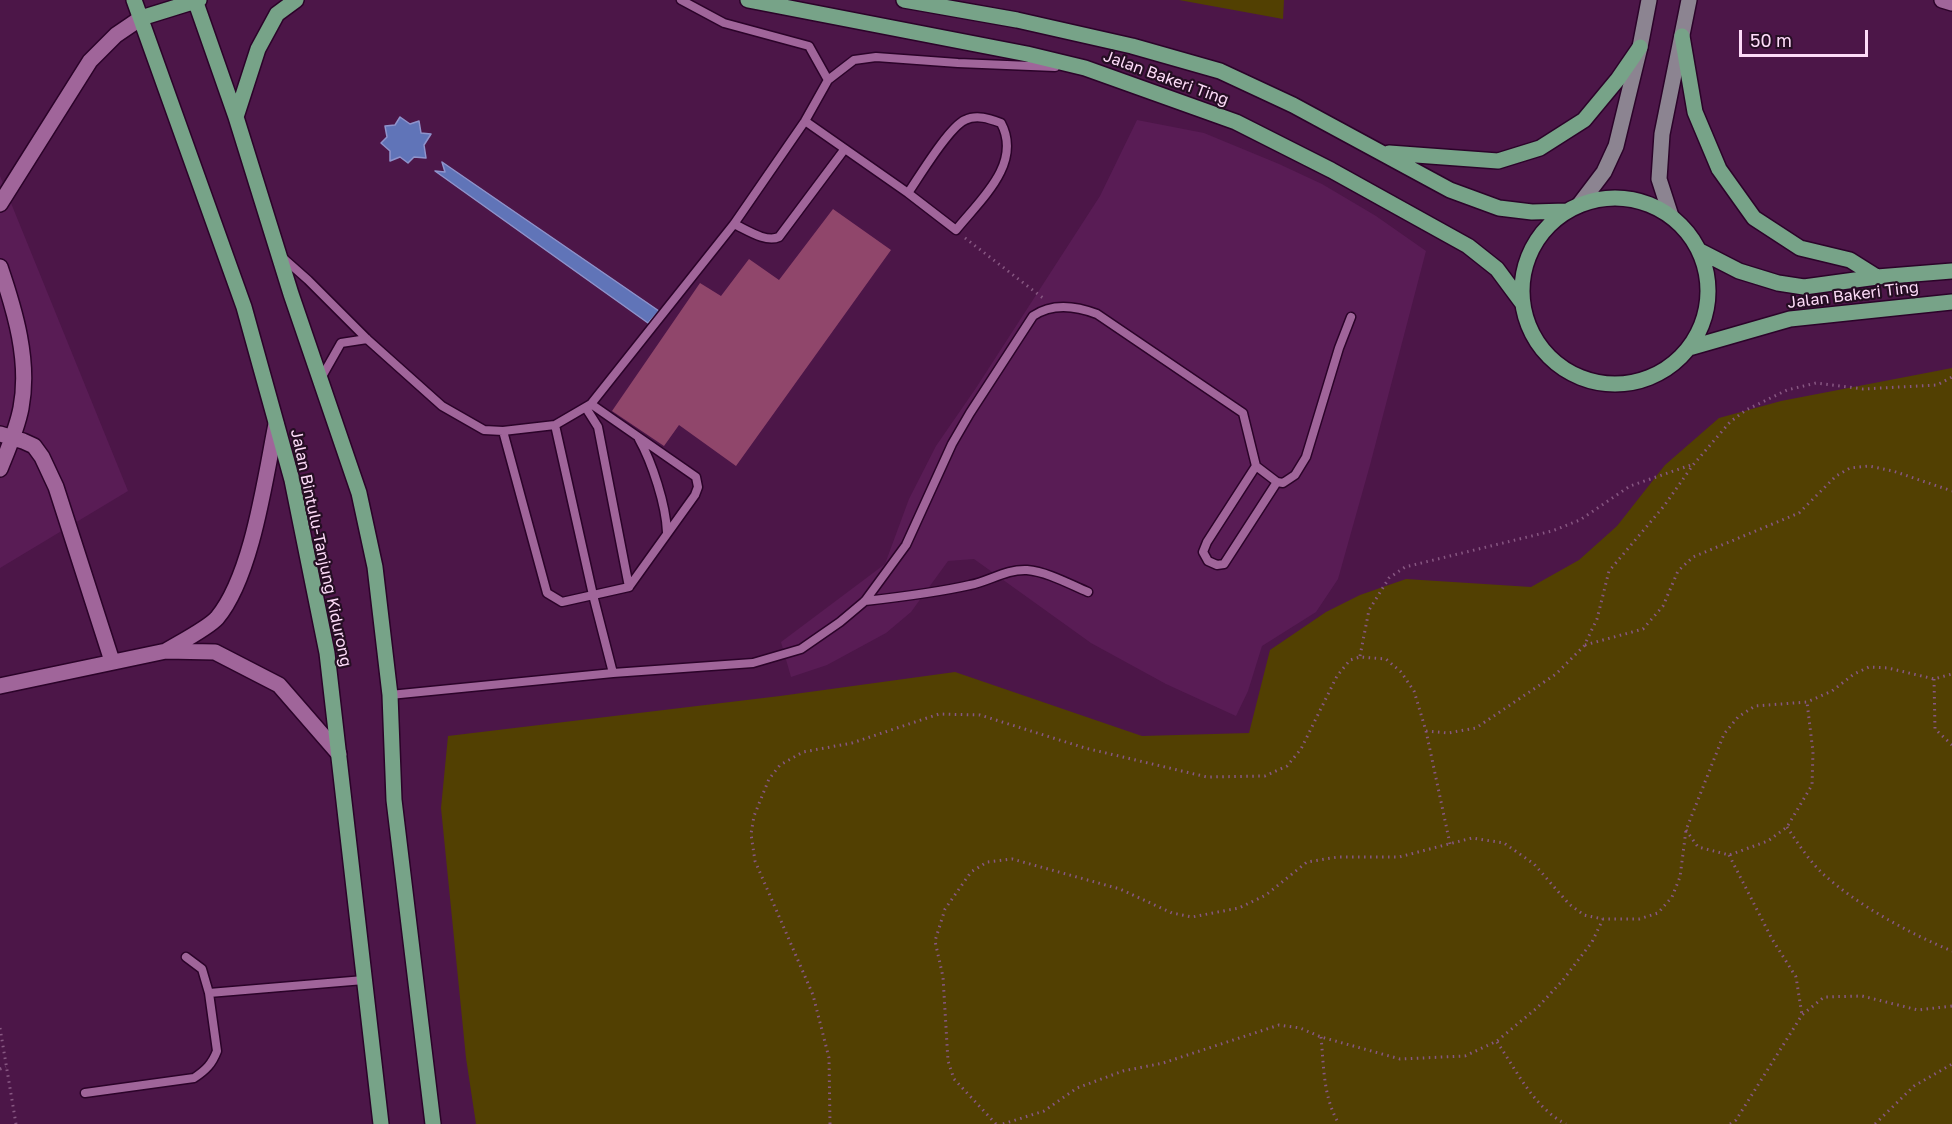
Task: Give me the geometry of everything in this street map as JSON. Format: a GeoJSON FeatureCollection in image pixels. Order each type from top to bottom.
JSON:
{"type":"FeatureCollection","features":[{"type":"Feature","properties":{"kind":"main road","name":"Jalan Bintulu-Tanjung Kidurong"},"geometry":{"type":"LineString","coordinates":[[134,0],[244,307],[292,480],[327,653],[381,1124]]}},
{"type":"Feature","properties":{"kind":"main road"},"geometry":{"type":"LineString","coordinates":[[141,18],[196,0],[361,504],[375,567],[390,695],[394,800],[433,1124]]}},
{"type":"Feature","properties":{"kind":"main road"},"geometry":{"type":"LineString","coordinates":[[236,117],[258,49],[278,14],[296,0]]}},
{"type":"Feature","properties":{"kind":"main road","name":"Jalan Bakeri Ting"},"geometry":{"type":"LineString","coordinates":[[748,0],[1028,54],[1085,68],[1236,122],[1331,170],[1468,246],[1497,269],[1522,304]]}},
{"type":"Feature","properties":{"kind":"main road","name":"Jalan Bakeri Ting"},"geometry":{"type":"LineString","coordinates":[[904,0],[1017,20],[1132,46],[1220,71],[1293,105],[1450,190],[1499,208],[1532,212],[1573,208]]}},
{"type":"Feature","properties":{"kind":"main road"},"geometry":{"type":"LineString","coordinates":[[1573,208],[1602,199],[1627,199],[1650,205],[1671,216],[1688,232],[1700,251],[1708,276],[1708,301],[1702,326],[1689,348],[1667,369],[1638,381],[1607,384],[1577,376],[1551,359],[1532,334],[1522,304],[1522,277],[1531,251],[1546,228],[1573,208],[1604,172],[1616,146],[1649,0]]}},
{"type":"Feature","properties":{"kind":"main road"},"geometry":{"type":"LineString","coordinates":[[1671,216],[1659,179],[1661,145],[1689,0]]}},
{"type":"Feature","properties":{"kind":"main road"},"geometry":{"type":"LineString","coordinates":[[1682,36],[1695,112],[1719,170],[1754,218],[1800,248],[1850,260],[1877,277]]}},
{"type":"Feature","properties":{"kind":"main road"},"geometry":{"type":"LineString","coordinates":[[1381,152],[1498,161],[1540,148],[1584,120],[1618,79],[1640,47]]}},
{"type":"Feature","properties":{"kind":"main road","name":"Jalan Bakeri Ting"},"geometry":{"type":"LineString","coordinates":[[1700,251],[1739,271],[1778,283],[1804,287],[1877,277],[1952,271]]}},
{"type":"Feature","properties":{"kind":"main road","name":"Jalan Bakeri Ting"},"geometry":{"type":"LineString","coordinates":[[1689,348],[1790,319],[1952,302]]}},
{"type":"Feature","properties":{"kind":"street"},"geometry":{"type":"LineString","coordinates":[[1942,0],[1952,3]]}},
{"type":"Feature","properties":{"kind":"street"},"geometry":{"type":"LineString","coordinates":[[0,204],[90,61],[116,35],[141,18]]}},
{"type":"Feature","properties":{"kind":"street"},"geometry":{"type":"LineString","coordinates":[[0,267],[13,304],[24,371],[21,408],[6,436],[0,469]]}},
{"type":"Feature","properties":{"kind":"street"},"geometry":{"type":"LineString","coordinates":[[166,651],[215,620],[234,594],[255,521],[276,424]]}},
{"type":"Feature","properties":{"kind":"street"},"geometry":{"type":"LineString","coordinates":[[6,436],[34,446],[42,457],[56,487],[112,662]]}},
{"type":"Feature","properties":{"kind":"street"},"geometry":{"type":"LineString","coordinates":[[0,686],[166,651],[215,652],[279,685],[339,754]]}},
{"type":"Feature","properties":{"kind":"lane"},"geometry":{"type":"LineString","coordinates":[[681,0],[724,22],[809,46],[828,80]]}},
{"type":"Feature","properties":{"kind":"lane"},"geometry":{"type":"LineString","coordinates":[[279,254],[367,339],[442,406],[484,430],[502,431],[555,425],[589,406],[734,224],[805,121],[828,80],[854,60],[876,57],[1085,68]]}},
{"type":"Feature","properties":{"kind":"lane"},"geometry":{"type":"LineString","coordinates":[[805,121],[908,193],[956,230],[999,177],[1008,148],[1007,134],[1001,123],[978,117],[965,119],[954,128],[908,193]]}},
{"type":"Feature","properties":{"kind":"lane"},"geometry":{"type":"LineString","coordinates":[[734,224],[766,238],[779,237],[844,150]]}},
{"type":"Feature","properties":{"kind":"lane"},"geometry":{"type":"LineString","coordinates":[[390,695],[753,663],[801,649],[865,601],[906,545],[952,444],[970,413],[1033,316],[1040,311],[1054,307],[1082,308],[1097,314],[1243,413],[1256,466],[1276,482],[1283,483],[1294,475],[1306,457],[1339,348],[1351,317]]}},
{"type":"Feature","properties":{"kind":"lane"},"geometry":{"type":"LineString","coordinates":[[320,381],[341,343],[367,339]]}},
{"type":"Feature","properties":{"kind":"lane"},"geometry":{"type":"LineString","coordinates":[[502,431],[547,593],[562,602],[629,587],[695,495],[698,487],[696,477],[589,406]]}},
{"type":"Feature","properties":{"kind":"lane"},"geometry":{"type":"LineString","coordinates":[[589,406],[598,427],[629,587]]}},
{"type":"Feature","properties":{"kind":"lane"},"geometry":{"type":"LineString","coordinates":[[555,425],[613,674]]}},
{"type":"Feature","properties":{"kind":"lane"},"geometry":{"type":"LineString","coordinates":[[638,437],[651,465],[667,520],[667,532]]}},
{"type":"Feature","properties":{"kind":"lane"},"geometry":{"type":"LineString","coordinates":[[1256,466],[1207,542],[1203,552],[1208,561],[1217,566],[1224,564],[1276,482]]}},
{"type":"Feature","properties":{"kind":"lane"},"geometry":{"type":"LineString","coordinates":[[865,601],[942,591],[983,582],[1007,571],[1026,570],[1041,573],[1088,592]]}},
{"type":"Feature","properties":{"kind":"lane"},"geometry":{"type":"LineString","coordinates":[[85,1093],[194,1078],[207,1070],[217,1051],[209,993],[202,969],[186,957]]}},
{"type":"Feature","properties":{"kind":"lane"},"geometry":{"type":"LineString","coordinates":[[209,993],[364,980]]}},
{"type":"Feature","properties":{"kind":"path"},"geometry":{"type":"LineString","coordinates":[[956,230],[1054,307]]}},
{"type":"Feature","properties":{"kind":"path"},"geometry":{"type":"LineString","coordinates":[[1426,732],[1448,733],[1476,728],[1556,674],[1584,646],[1597,619],[1609,571],[1664,506],[1693,465],[1730,422],[1746,410],[1787,390],[1816,382],[1863,389],[1937,385],[1952,377]]}},
{"type":"Feature","properties":{"kind":"path"},"geometry":{"type":"LineString","coordinates":[[1360,657],[1369,610],[1389,578],[1405,567],[1552,531],[1580,520],[1630,486],[1693,465]]}},
{"type":"Feature","properties":{"kind":"path"},"geometry":{"type":"LineString","coordinates":[[1584,646],[1643,629],[1663,606],[1678,571],[1693,557],[1799,513],[1836,476],[1850,468],[1869,466],[1893,471],[1952,491]]}},
{"type":"Feature","properties":{"kind":"path"},"geometry":{"type":"LineString","coordinates":[[830,1124],[829,1058],[813,995],[755,861],[752,834],[754,816],[769,779],[780,765],[803,752],[852,743],[939,714],[980,715],[1085,748],[1208,777],[1265,776],[1287,766],[1301,749],[1337,676],[1350,660],[1360,657],[1386,659],[1401,672],[1414,691],[1426,732],[1450,844]]}},
{"type":"Feature","properties":{"kind":"path"},"geometry":{"type":"LineString","coordinates":[[996,1124],[954,1079],[948,1061],[943,977],[935,941],[945,909],[971,872],[987,862],[1012,859],[1119,889],[1172,913],[1192,917],[1239,908],[1266,894],[1307,862],[1338,856],[1399,857],[1472,838],[1504,843],[1534,864],[1569,904],[1584,915],[1603,919],[1639,919],[1658,913],[1672,897],[1680,877],[1686,830],[1724,734],[1738,717],[1755,706],[1807,702],[1832,691],[1854,674],[1869,667],[1888,668],[1934,679],[1952,674]]}},
{"type":"Feature","properties":{"kind":"path"},"geometry":{"type":"LineString","coordinates":[[1934,679],[1935,729],[1952,745]]}},
{"type":"Feature","properties":{"kind":"path"},"geometry":{"type":"LineString","coordinates":[[1686,830],[1698,847],[1729,855],[1768,841],[1786,827],[1812,785],[1813,752],[1807,702]]}},
{"type":"Feature","properties":{"kind":"path"},"geometry":{"type":"LineString","coordinates":[[1786,827],[1819,871],[1845,891],[1918,937],[1952,951]]}},
{"type":"Feature","properties":{"kind":"path"},"geometry":{"type":"LineString","coordinates":[[1729,855],[1772,939],[1796,977],[1802,1015]]}},
{"type":"Feature","properties":{"kind":"path"},"geometry":{"type":"LineString","coordinates":[[1003,1124],[1044,1111],[1077,1088],[1123,1071],[1163,1062],[1279,1025],[1300,1028],[1321,1037],[1400,1059],[1465,1056],[1497,1041],[1538,1007],[1563,980],[1592,942],[1603,919]]}},
{"type":"Feature","properties":{"kind":"path"},"geometry":{"type":"LineString","coordinates":[[1730,1124],[1736,1120],[1802,1015],[1824,997],[1862,996],[1918,1010],[1952,1006]]}},
{"type":"Feature","properties":{"kind":"path"},"geometry":{"type":"LineString","coordinates":[[0,1028],[16,1124]]}},
{"type":"Feature","properties":{"kind":"path"},"geometry":{"type":"LineString","coordinates":[[1321,1037],[1325,1089],[1332,1112],[1339,1124]]}},
{"type":"Feature","properties":{"kind":"path"},"geometry":{"type":"LineString","coordinates":[[1497,1041],[1541,1106],[1554,1118],[1566,1124]]}},
{"type":"Feature","properties":{"kind":"path"},"geometry":{"type":"LineString","coordinates":[[1875,1124],[1914,1086],[1952,1064]]}},
{"type":"Feature","properties":{"kind":"path"},"geometry":{"type":"LineString","coordinates":[[0,1070],[6,1067]]}},
{"type":"Feature","properties":{"kind":"shaded area"},"geometry":{"type":"Polygon","coordinates":[[[1179,0],[1284,0],[1283,19],[1179,0]]]}},
{"type":"Feature","properties":{"kind":"shaded area"},"geometry":{"type":"Polygon","coordinates":[[[1137,120],[1204,133],[1279,164],[1322,184],[1376,216],[1426,251],[1338,579],[1316,612],[1262,646],[1248,691],[1236,716],[1166,684],[1091,643],[974,559],[948,561],[911,612],[886,633],[827,665],[791,677],[781,642],[885,564],[909,499],[936,446],[1100,196],[1137,120]]]}},
{"type":"Feature","properties":{"kind":"shaded area"},"geometry":{"type":"Polygon","coordinates":[[[0,176],[128,491],[0,568],[0,176]]]}},
{"type":"Feature","properties":{"kind":"shaded area"},"geometry":{"type":"Polygon","coordinates":[[[1952,368],[1952,1124],[476,1124],[466,1058],[441,808],[448,736],[780,696],[955,672],[1142,736],[1249,733],[1270,650],[1326,612],[1360,595],[1406,579],[1531,587],[1579,560],[1617,526],[1665,465],[1719,418],[1781,401],[1952,368]]]}},
{"type":"Feature","properties":{"kind":"water"},"geometry":{"type":"Polygon","coordinates":[[[400,117],[410,124],[419,121],[421,133],[431,134],[424,145],[426,158],[414,157],[408,163],[400,157],[390,161],[390,151],[381,143],[387,137],[385,126],[395,125],[400,117]]]}},
{"type":"Feature","properties":{"kind":"water"},"geometry":{"type":"Polygon","coordinates":[[[442,162],[659,311],[648,323],[435,171],[445,172],[442,162]]]}},
{"type":"Feature","properties":{"kind":"building"},"geometry":{"type":"Polygon","coordinates":[[[833,209],[891,250],[736,466],[679,425],[664,446],[612,411],[700,283],[721,296],[749,259],[779,280],[833,209]]]}}]}
